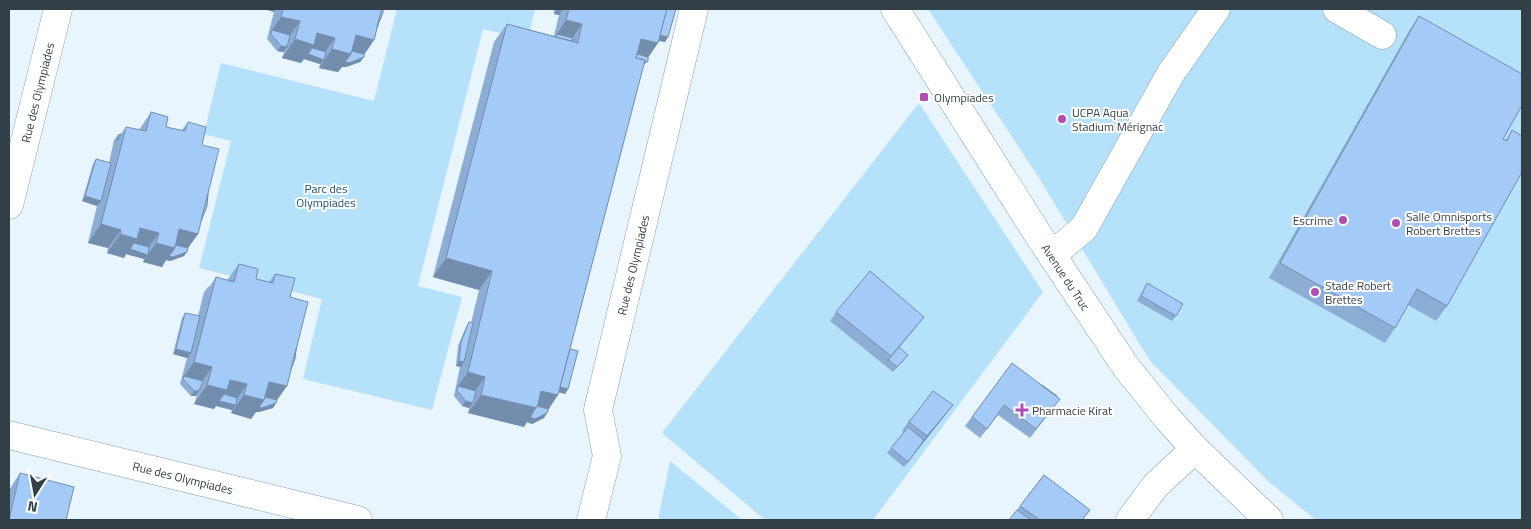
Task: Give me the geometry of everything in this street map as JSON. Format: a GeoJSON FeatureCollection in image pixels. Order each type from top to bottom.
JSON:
{"type":"FeatureCollection","features":[{"type":"Feature","properties":{"kind":"street","name":"Rue des Olympiades"},"geometry":{"type":"LineString","coordinates":[[9,205],[58,9]]}},
{"type":"Feature","properties":{"kind":"street","name":"Rue des Olympiades"},"geometry":{"type":"LineString","coordinates":[[591,520],[608,456],[598,410],[694,9]]}},
{"type":"Feature","properties":{"kind":"street","name":"Avenue du Truc"},"geometry":{"type":"LineString","coordinates":[[895,9],[1126,368],[1195,449],[1269,520]]}},
{"type":"Feature","properties":{"kind":"street"},"geometry":{"type":"LineString","coordinates":[[1052,255],[1084,228],[1172,73],[1216,9]]}},
{"type":"Feature","properties":{"kind":"street"},"geometry":{"type":"LineString","coordinates":[[1337,9],[1382,35]]}},
{"type":"Feature","properties":{"kind":"street","name":"Rue des Olympiades"},"geometry":{"type":"LineString","coordinates":[[9,435],[358,520]]}},
{"type":"Feature","properties":{"kind":"street"},"geometry":{"type":"LineString","coordinates":[[1130,520],[1155,486],[1195,449]]}},
{"type":"Feature","properties":{"kind":"green space","name":"Parc des Olympiades"},"geometry":{"type":"Polygon","coordinates":[[[397,9],[535,9],[528,40],[483,29],[418,286],[462,297],[432,410],[303,379],[322,299],[199,268],[231,141],[204,134],[221,63],[374,101],[397,9]]]}},
{"type":"Feature","properties":{"kind":"green space","name":"Stade Robert Brettes"},"geometry":{"type":"Polygon","coordinates":[[[928,9],[1522,9],[1521,520],[1316,520],[1269,482],[1150,361],[1039,178],[928,9]]]}},
{"type":"Feature","properties":{"kind":"green space"},"geometry":{"type":"Polygon","coordinates":[[[919,103],[1043,292],[873,520],[765,520],[662,433],[919,103]]]}},
{"type":"Feature","properties":{"kind":"green space"},"geometry":{"type":"Polygon","coordinates":[[[670,461],[742,520],[658,520],[670,461]]]}},
{"type":"Feature","properties":{"kind":"building"},"geometry":{"type":"Polygon","coordinates":[[[283,9],[382,9],[374,40],[356,35],[351,54],[332,49],[335,38],[317,33],[314,45],[295,39],[300,21],[281,17],[283,9]]]}},
{"type":"Feature","properties":{"kind":"building"},"geometry":{"type":"Polygon","coordinates":[[[382,9],[383,13],[377,27],[382,9]]]}},
{"type":"Feature","properties":{"kind":"building"},"geometry":{"type":"Polygon","coordinates":[[[569,9],[667,9],[658,43],[641,39],[636,58],[645,60],[558,395],[541,391],[537,408],[481,395],[485,377],[468,372],[492,271],[446,258],[507,24],[578,43],[582,24],[566,20],[569,9]]]}},
{"type":"Feature","properties":{"kind":"building"},"geometry":{"type":"Polygon","coordinates":[[[667,9],[676,9],[668,37],[660,35],[667,9]]]}},
{"type":"Feature","properties":{"kind":"building","name":"Salle Omnisports Robert Brettes"},"geometry":{"type":"Polygon","coordinates":[[[1419,16],[1522,74],[1522,105],[1503,139],[1507,141],[1512,130],[1522,136],[1522,172],[1447,306],[1417,289],[1395,328],[1280,263],[1419,16]]]}},
{"type":"Feature","properties":{"kind":"building"},"geometry":{"type":"Polygon","coordinates":[[[272,30],[290,35],[287,47],[281,46],[271,34],[272,30]]]}},
{"type":"Feature","properties":{"kind":"building"},"geometry":{"type":"Polygon","coordinates":[[[557,34],[573,38],[572,41],[556,37],[557,34]]]}},
{"type":"Feature","properties":{"kind":"building"},"geometry":{"type":"Polygon","coordinates":[[[312,48],[326,52],[324,60],[308,54],[312,48]]]}},
{"type":"Feature","properties":{"kind":"building"},"geometry":{"type":"Polygon","coordinates":[[[352,51],[364,54],[364,57],[349,63],[345,62],[352,51]]]}},
{"type":"Feature","properties":{"kind":"building"},"geometry":{"type":"Polygon","coordinates":[[[637,54],[648,57],[648,61],[644,63],[645,60],[636,58],[637,54]]]}},
{"type":"Feature","properties":{"kind":"building"},"geometry":{"type":"Polygon","coordinates":[[[151,112],[168,117],[166,127],[185,131],[188,122],[206,127],[202,145],[219,149],[198,234],[179,229],[175,248],[156,243],[159,233],[140,228],[137,239],[120,234],[121,230],[101,224],[126,127],[146,131],[151,112]]]}},
{"type":"Feature","properties":{"kind":"building"},"geometry":{"type":"Polygon","coordinates":[[[96,159],[111,163],[101,201],[85,196],[96,159]]]}},
{"type":"Feature","properties":{"kind":"building"},"geometry":{"type":"Polygon","coordinates":[[[208,194],[207,206],[201,221],[208,194]]]}},
{"type":"Feature","properties":{"kind":"building"},"geometry":{"type":"Polygon","coordinates":[[[134,243],[149,247],[148,255],[130,249],[134,243]]]}},
{"type":"Feature","properties":{"kind":"building"},"geometry":{"type":"Polygon","coordinates":[[[175,245],[188,248],[187,252],[173,257],[169,256],[175,245]]]}},
{"type":"Feature","properties":{"kind":"building"},"geometry":{"type":"Polygon","coordinates":[[[239,264],[258,269],[256,279],[273,283],[275,274],[295,278],[290,297],[308,302],[287,386],[269,382],[264,400],[244,395],[247,384],[230,380],[227,390],[207,385],[212,367],[194,362],[216,277],[234,282],[239,264]]]}},
{"type":"Feature","properties":{"kind":"building"},"geometry":{"type":"Polygon","coordinates":[[[870,271],[924,317],[891,356],[836,312],[870,271]]]}},
{"type":"Feature","properties":{"kind":"building"},"geometry":{"type":"Polygon","coordinates":[[[1147,283],[1183,304],[1176,316],[1141,296],[1147,283]]]}},
{"type":"Feature","properties":{"kind":"building"},"geometry":{"type":"Polygon","coordinates":[[[185,313],[200,316],[191,353],[176,349],[185,313]]]}},
{"type":"Feature","properties":{"kind":"building"},"geometry":{"type":"Polygon","coordinates":[[[469,322],[473,323],[464,362],[459,361],[461,342],[469,322]]]}},
{"type":"Feature","properties":{"kind":"building"},"geometry":{"type":"Polygon","coordinates":[[[899,347],[908,355],[897,367],[888,360],[899,347]]]}},
{"type":"Feature","properties":{"kind":"building"},"geometry":{"type":"Polygon","coordinates":[[[570,349],[578,351],[568,389],[560,387],[570,349]]]}},
{"type":"Feature","properties":{"kind":"building"},"geometry":{"type":"Polygon","coordinates":[[[1012,363],[1060,399],[1036,429],[1004,405],[987,429],[972,417],[1012,363]]]}},
{"type":"Feature","properties":{"kind":"building"},"geometry":{"type":"Polygon","coordinates":[[[184,376],[203,381],[199,391],[194,391],[183,379],[184,376]]]}},
{"type":"Feature","properties":{"kind":"building"},"geometry":{"type":"Polygon","coordinates":[[[458,386],[476,391],[473,403],[466,401],[457,391],[458,386]]]}},
{"type":"Feature","properties":{"kind":"building"},"geometry":{"type":"Polygon","coordinates":[[[933,391],[953,405],[927,436],[909,422],[933,391]]]}},
{"type":"Feature","properties":{"kind":"building"},"geometry":{"type":"Polygon","coordinates":[[[224,394],[237,398],[236,405],[219,401],[224,394]]]}},
{"type":"Feature","properties":{"kind":"building"},"geometry":{"type":"Polygon","coordinates":[[[265,397],[277,400],[276,403],[262,408],[259,407],[265,397]]]}},
{"type":"Feature","properties":{"kind":"building"},"geometry":{"type":"Polygon","coordinates":[[[537,406],[548,409],[547,413],[535,419],[530,417],[537,406]]]}},
{"type":"Feature","properties":{"kind":"building"},"geometry":{"type":"Polygon","coordinates":[[[908,427],[924,440],[908,462],[891,448],[908,427]]]}},
{"type":"Feature","properties":{"kind":"building"},"geometry":{"type":"Polygon","coordinates":[[[20,473],[74,487],[66,520],[9,520],[20,473]]]}},
{"type":"Feature","properties":{"kind":"building"},"geometry":{"type":"Polygon","coordinates":[[[1044,475],[1090,510],[1082,520],[1040,520],[1020,506],[1044,475]]]}},
{"type":"Feature","properties":{"kind":"building"},"geometry":{"type":"Polygon","coordinates":[[[1017,510],[1031,520],[1009,520],[1017,510]]]}},
{"type":"Feature","properties":{"kind":"place","name":"Olympiades"},"geometry":{"type":"Point","coordinates":[924,97]}},
{"type":"Feature","properties":{"kind":"place","name":"UCPA Aqua Stadium Mérignac"},"geometry":{"type":"Point","coordinates":[1062,119]}},
{"type":"Feature","properties":{"kind":"place","name":"Escrime"},"geometry":{"type":"Point","coordinates":[1343,220]}},
{"type":"Feature","properties":{"kind":"place","name":"Salle Omnisports Robert Brettes"},"geometry":{"type":"Point","coordinates":[1396,223]}},
{"type":"Feature","properties":{"kind":"place","name":"Stade Robert Brettes"},"geometry":{"type":"Point","coordinates":[1315,292]}},
{"type":"Feature","properties":{"kind":"place","name":"Pharmacie Kirat"},"geometry":{"type":"Point","coordinates":[1022,410]}}]}
